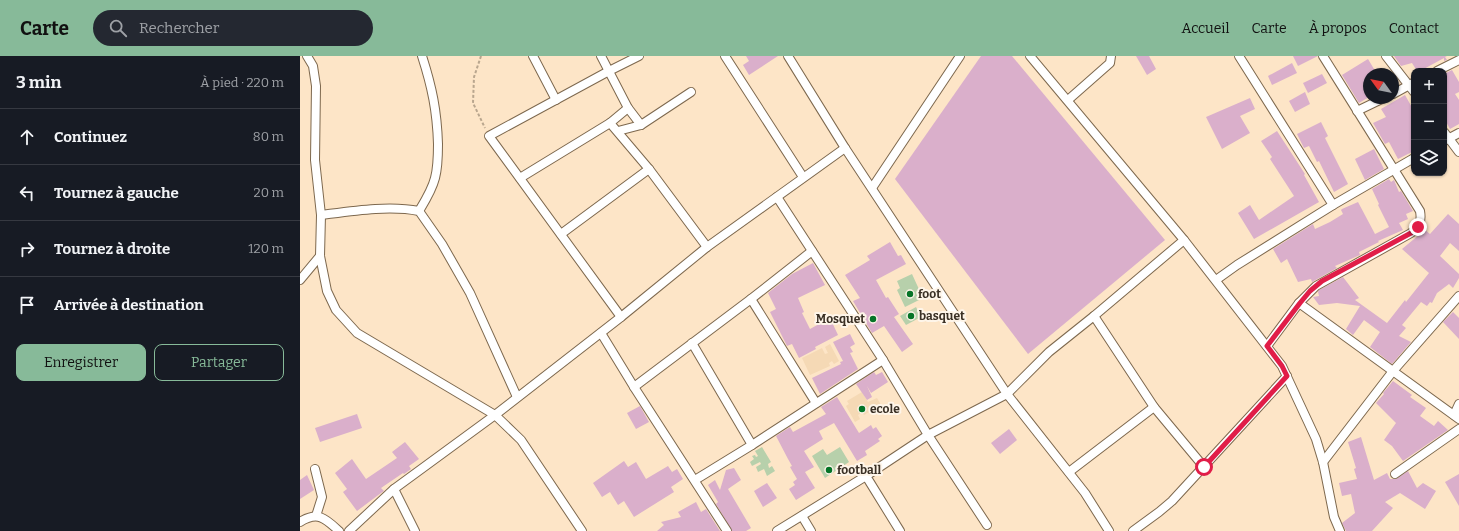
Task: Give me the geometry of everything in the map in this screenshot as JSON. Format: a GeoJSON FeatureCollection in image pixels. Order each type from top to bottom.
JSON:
{"type":"FeatureCollection","features":[{"type":"Feature","properties":{"kind":"street"},"geometry":{"type":"LineString","coordinates":[[307,56],[313,66],[316,86],[315,160],[321,215],[320,256],[327,291],[336,310],[357,333],[495,415],[521,440],[582,531]]}},
{"type":"Feature","properties":{"kind":"street"},"geometry":{"type":"LineString","coordinates":[[419,211],[435,179],[438,163],[436,106],[422,56]]}},
{"type":"Feature","properties":{"kind":"street"},"geometry":{"type":"LineString","coordinates":[[533,56],[556,100]]}},
{"type":"Feature","properties":{"kind":"street"},"geometry":{"type":"LineString","coordinates":[[601,56],[628,108],[641,125]]}},
{"type":"Feature","properties":{"kind":"street"},"geometry":{"type":"LineString","coordinates":[[621,317],[489,136],[639,56]]}},
{"type":"Feature","properties":{"kind":"street"},"geometry":{"type":"LineString","coordinates":[[725,56],[803,177]]}},
{"type":"Feature","properties":{"kind":"street"},"geometry":{"type":"LineString","coordinates":[[788,56],[845,148],[1007,394],[1085,493],[1109,531]]}},
{"type":"Feature","properties":{"kind":"street"},"geometry":{"type":"LineString","coordinates":[[872,188],[960,56]]}},
{"type":"Feature","properties":{"kind":"street"},"geometry":{"type":"LineString","coordinates":[[1030,56],[1184,240],[1282,366],[1312,427],[1323,462],[1334,517],[1340,531]]}},
{"type":"Feature","properties":{"kind":"street"},"geometry":{"type":"LineString","coordinates":[[1068,100],[1110,63],[1111,56]]}},
{"type":"Feature","properties":{"kind":"street"},"geometry":{"type":"LineString","coordinates":[[1239,56],[1333,205]]}},
{"type":"Feature","properties":{"kind":"street"},"geometry":{"type":"LineString","coordinates":[[1267,346],[1310,291],[1322,281],[1411,233],[1418,227],[1422,220],[1420,211],[1323,56]]}},
{"type":"Feature","properties":{"kind":"street"},"geometry":{"type":"LineString","coordinates":[[1386,56],[1411,86]]}},
{"type":"Feature","properties":{"kind":"street"},"geometry":{"type":"LineString","coordinates":[[1443,68],[1459,60]]}},
{"type":"Feature","properties":{"kind":"street"},"geometry":{"type":"LineString","coordinates":[[1399,92],[1411,87]]}},
{"type":"Feature","properties":{"kind":"street"},"geometry":{"type":"LineString","coordinates":[[618,131],[641,125],[691,92]]}},
{"type":"Feature","properties":{"kind":"street"},"geometry":{"type":"LineString","coordinates":[[1357,111],[1372,104]]}},
{"type":"Feature","properties":{"kind":"street"},"geometry":{"type":"LineString","coordinates":[[520,178],[610,123],[628,108]]}},
{"type":"Feature","properties":{"kind":"street"},"geometry":{"type":"LineString","coordinates":[[610,123],[648,169],[707,247]]}},
{"type":"Feature","properties":{"kind":"street"},"geometry":{"type":"LineString","coordinates":[[1447,137],[1459,133]]}},
{"type":"Feature","properties":{"kind":"street"},"geometry":{"type":"LineString","coordinates":[[1447,138],[1459,152]]}},
{"type":"Feature","properties":{"kind":"street"},"geometry":{"type":"LineString","coordinates":[[349,531],[394,489],[495,415],[621,317],[707,247],[845,148]]}},
{"type":"Feature","properties":{"kind":"street"},"geometry":{"type":"LineString","coordinates":[[1216,280],[1237,265],[1333,205],[1411,160]]}},
{"type":"Feature","properties":{"kind":"street"},"geometry":{"type":"LineString","coordinates":[[561,234],[648,169]]}},
{"type":"Feature","properties":{"kind":"street"},"geometry":{"type":"LineString","coordinates":[[777,197],[883,360],[928,434],[987,525]]}},
{"type":"Feature","properties":{"kind":"street"},"geometry":{"type":"LineString","coordinates":[[321,215],[363,209],[405,208],[419,211],[442,244],[470,293],[517,397]]}},
{"type":"Feature","properties":{"kind":"street"},"geometry":{"type":"LineString","coordinates":[[777,531],[866,476],[928,434],[1007,394],[1049,352],[1184,240]]}},
{"type":"Feature","properties":{"kind":"street"},"geometry":{"type":"LineString","coordinates":[[634,387],[812,251]]}},
{"type":"Feature","properties":{"kind":"street"},"geometry":{"type":"LineString","coordinates":[[300,280],[320,256]]}},
{"type":"Feature","properties":{"kind":"street"},"geometry":{"type":"LineString","coordinates":[[1323,462],[1393,371],[1459,296]]}},
{"type":"Feature","properties":{"kind":"street"},"geometry":{"type":"LineString","coordinates":[[751,299],[816,403]]}},
{"type":"Feature","properties":{"kind":"street"},"geometry":{"type":"LineString","coordinates":[[1300,303],[1456,417],[1459,404]]}},
{"type":"Feature","properties":{"kind":"street"},"geometry":{"type":"LineString","coordinates":[[1094,316],[1154,407],[1204,467]]}},
{"type":"Feature","properties":{"kind":"street"},"geometry":{"type":"LineString","coordinates":[[601,332],[634,387],[727,531]]}},
{"type":"Feature","properties":{"kind":"street"},"geometry":{"type":"LineString","coordinates":[[692,343],[752,445]]}},
{"type":"Feature","properties":{"kind":"street"},"geometry":{"type":"LineString","coordinates":[[695,480],[883,360]]}},
{"type":"Feature","properties":{"kind":"street"},"geometry":{"type":"LineString","coordinates":[[1133,531],[1172,501],[1287,376]]}},
{"type":"Feature","properties":{"kind":"street"},"geometry":{"type":"LineString","coordinates":[[1069,472],[1154,407]]}},
{"type":"Feature","properties":{"kind":"street"},"geometry":{"type":"LineString","coordinates":[[1395,474],[1459,429]]}},
{"type":"Feature","properties":{"kind":"street"},"geometry":{"type":"LineString","coordinates":[[315,469],[322,498],[316,516]]}},
{"type":"Feature","properties":{"kind":"street"},"geometry":{"type":"LineString","coordinates":[[866,476],[900,531]]}},
{"type":"Feature","properties":{"kind":"street"},"geometry":{"type":"LineString","coordinates":[[394,489],[415,531]]}},
{"type":"Feature","properties":{"kind":"street"},"geometry":{"type":"LineString","coordinates":[[300,522],[307,518],[316,516],[326,519],[338,531]]}},
{"type":"Feature","properties":{"kind":"street"},"geometry":{"type":"LineString","coordinates":[[802,516],[811,531]]}},
{"type":"Feature","properties":{"kind":"path"},"geometry":{"type":"LineString","coordinates":[[481,56],[474,77],[473,103],[489,136]]}},
{"type":"Feature","properties":{"kind":"shaded area"},"geometry":{"type":"Polygon","coordinates":[[[830,344],[839,361],[834,364],[832,361],[829,363],[830,366],[810,375],[802,358],[822,348],[825,354],[828,353],[825,347],[830,344]]]}},
{"type":"Feature","properties":{"kind":"shaded area","name":"ecole"},"geometry":{"type":"Polygon","coordinates":[[[862,392],[868,402],[877,398],[881,405],[864,415],[862,412],[858,415],[860,419],[855,422],[846,406],[849,404],[847,401],[862,392]]]}},
{"type":"Feature","properties":{"kind":"green space","name":"foot"},"geometry":{"type":"Polygon","coordinates":[[[912,274],[923,298],[905,307],[897,290],[900,288],[897,281],[912,274]]]}},
{"type":"Feature","properties":{"kind":"green space","name":"basquet"},"geometry":{"type":"Polygon","coordinates":[[[916,307],[921,317],[906,325],[900,316],[916,307]]]}},
{"type":"Feature","properties":{"kind":"green space"},"geometry":{"type":"Polygon","coordinates":[[[762,447],[771,462],[768,464],[769,468],[772,466],[775,471],[767,476],[764,469],[758,472],[756,467],[761,464],[760,462],[752,466],[750,462],[754,459],[752,456],[758,456],[755,451],[762,447]]]}},
{"type":"Feature","properties":{"kind":"green space","name":"football"},"geometry":{"type":"Polygon","coordinates":[[[840,447],[849,462],[825,478],[812,456],[823,449],[827,455],[840,447]]]}},
{"type":"Feature","properties":{"kind":"building"},"geometry":{"type":"Polygon","coordinates":[[[746,56],[778,56],[749,75],[743,65],[749,61],[746,56]]]}},
{"type":"Feature","properties":{"kind":"building"},"geometry":{"type":"Polygon","coordinates":[[[981,56],[1012,56],[1165,240],[1028,354],[895,179],[981,56]]]}},
{"type":"Feature","properties":{"kind":"building"},"geometry":{"type":"Polygon","coordinates":[[[1136,56],[1149,56],[1156,69],[1147,75],[1136,56]]]}},
{"type":"Feature","properties":{"kind":"building"},"geometry":{"type":"Polygon","coordinates":[[[1293,56],[1318,56],[1298,66],[1293,56]]]}},
{"type":"Feature","properties":{"kind":"building"},"geometry":{"type":"Polygon","coordinates":[[[1394,56],[1447,56],[1445,57],[1447,60],[1444,61],[1444,58],[1426,68],[1415,68],[1412,63],[1401,66],[1394,56]]]}},
{"type":"Feature","properties":{"kind":"building"},"geometry":{"type":"Polygon","coordinates":[[[1368,59],[1373,68],[1363,68],[1363,101],[1359,103],[1342,75],[1368,59]]]}},
{"type":"Feature","properties":{"kind":"building"},"geometry":{"type":"Polygon","coordinates":[[[1292,63],[1297,73],[1272,85],[1268,76],[1292,63]]]}},
{"type":"Feature","properties":{"kind":"building"},"geometry":{"type":"Polygon","coordinates":[[[1452,70],[1459,82],[1459,92],[1455,94],[1459,100],[1459,124],[1450,129],[1447,124],[1447,72],[1452,70]]]}},
{"type":"Feature","properties":{"kind":"building"},"geometry":{"type":"Polygon","coordinates":[[[1322,74],[1327,83],[1308,93],[1303,83],[1322,74]]]}},
{"type":"Feature","properties":{"kind":"building"},"geometry":{"type":"Polygon","coordinates":[[[1305,92],[1310,104],[1295,112],[1289,101],[1305,92]]]}},
{"type":"Feature","properties":{"kind":"building"},"geometry":{"type":"Polygon","coordinates":[[[1405,95],[1411,106],[1411,152],[1398,159],[1389,142],[1385,144],[1373,123],[1386,117],[1381,109],[1390,104],[1399,104],[1399,98],[1405,95]]]}},
{"type":"Feature","properties":{"kind":"building"},"geometry":{"type":"Polygon","coordinates":[[[1250,98],[1255,109],[1240,116],[1250,133],[1222,149],[1206,117],[1250,98]]]}},
{"type":"Feature","properties":{"kind":"building"},"geometry":{"type":"Polygon","coordinates":[[[1321,122],[1328,136],[1325,138],[1348,184],[1334,192],[1319,161],[1317,162],[1309,146],[1304,148],[1297,134],[1321,122]]]}},
{"type":"Feature","properties":{"kind":"building"},"geometry":{"type":"Polygon","coordinates":[[[1277,131],[1305,174],[1304,175],[1319,202],[1254,239],[1238,213],[1250,205],[1259,220],[1294,196],[1270,159],[1272,157],[1261,141],[1277,131]]]}},
{"type":"Feature","properties":{"kind":"building"},"geometry":{"type":"Polygon","coordinates":[[[1374,149],[1384,169],[1365,180],[1355,159],[1374,149]]]}},
{"type":"Feature","properties":{"kind":"building"},"geometry":{"type":"Polygon","coordinates":[[[1389,179],[1391,182],[1394,180],[1399,192],[1401,191],[1413,211],[1406,214],[1408,219],[1399,223],[1403,230],[1378,241],[1379,242],[1359,252],[1360,255],[1335,266],[1337,268],[1312,282],[1311,279],[1298,282],[1287,259],[1281,263],[1273,249],[1313,224],[1315,229],[1330,222],[1343,214],[1342,209],[1358,202],[1375,234],[1389,227],[1372,189],[1389,179]]]}},
{"type":"Feature","properties":{"kind":"building"},"geometry":{"type":"Polygon","coordinates":[[[1448,214],[1459,224],[1459,251],[1450,243],[1440,256],[1459,274],[1459,278],[1453,288],[1449,284],[1437,293],[1432,303],[1430,302],[1427,306],[1421,302],[1402,325],[1406,328],[1399,336],[1411,342],[1392,364],[1370,347],[1380,332],[1364,320],[1353,335],[1346,329],[1360,306],[1337,303],[1319,305],[1313,297],[1319,296],[1319,290],[1343,277],[1359,298],[1355,300],[1387,323],[1429,273],[1402,249],[1425,230],[1430,234],[1448,214]]]}},
{"type":"Feature","properties":{"kind":"building"},"geometry":{"type":"Polygon","coordinates":[[[890,242],[898,256],[901,255],[906,264],[876,280],[886,298],[888,297],[899,314],[894,317],[913,344],[902,352],[884,326],[872,333],[853,301],[860,298],[845,275],[870,260],[867,256],[890,242]]]}},
{"type":"Feature","properties":{"kind":"building"},"geometry":{"type":"Polygon","coordinates":[[[813,263],[825,285],[798,298],[804,312],[802,313],[810,329],[830,318],[838,335],[815,347],[816,349],[799,358],[792,344],[787,346],[770,312],[776,309],[768,293],[792,274],[813,263]]]}},
{"type":"Feature","properties":{"kind":"building"},"geometry":{"type":"Polygon","coordinates":[[[1453,312],[1459,318],[1459,339],[1443,322],[1453,312]]]}},
{"type":"Feature","properties":{"kind":"building"},"geometry":{"type":"Polygon","coordinates":[[[850,334],[855,344],[850,347],[853,352],[850,353],[858,369],[820,394],[812,378],[841,364],[840,362],[843,361],[833,342],[850,334]]]}},
{"type":"Feature","properties":{"kind":"building"},"geometry":{"type":"Polygon","coordinates":[[[874,372],[876,375],[882,372],[888,382],[871,393],[867,386],[872,397],[867,400],[856,384],[874,372]]]}},
{"type":"Feature","properties":{"kind":"building"},"geometry":{"type":"Polygon","coordinates":[[[1393,381],[1412,395],[1410,397],[1426,408],[1420,416],[1434,426],[1438,421],[1448,430],[1403,461],[1392,446],[1384,440],[1396,423],[1376,403],[1393,381]]]}},
{"type":"Feature","properties":{"kind":"building"},"geometry":{"type":"Polygon","coordinates":[[[837,397],[859,433],[871,425],[873,429],[876,427],[882,436],[878,439],[880,441],[865,451],[867,455],[857,461],[834,423],[819,431],[823,439],[804,451],[814,467],[805,472],[815,488],[796,500],[789,489],[795,485],[793,482],[797,479],[790,467],[792,466],[776,436],[790,427],[793,432],[826,414],[821,407],[837,397]]]}},
{"type":"Feature","properties":{"kind":"building"},"geometry":{"type":"Polygon","coordinates":[[[640,406],[649,422],[636,429],[627,413],[640,406]]]}},
{"type":"Feature","properties":{"kind":"building"},"geometry":{"type":"Polygon","coordinates":[[[357,414],[362,428],[320,442],[315,428],[357,414]]]}},
{"type":"Feature","properties":{"kind":"building"},"geometry":{"type":"Polygon","coordinates":[[[1009,429],[1017,440],[1000,454],[991,443],[1009,429]]]}},
{"type":"Feature","properties":{"kind":"building"},"geometry":{"type":"Polygon","coordinates":[[[1361,437],[1374,480],[1387,473],[1390,479],[1396,479],[1408,471],[1417,488],[1423,483],[1436,491],[1425,509],[1400,493],[1385,502],[1393,508],[1372,531],[1346,531],[1342,523],[1355,513],[1351,494],[1342,496],[1339,483],[1357,479],[1354,469],[1356,468],[1348,442],[1361,437]]]}},
{"type":"Feature","properties":{"kind":"building"},"geometry":{"type":"Polygon","coordinates":[[[405,442],[419,459],[409,466],[411,469],[381,488],[384,491],[357,511],[343,492],[347,489],[335,473],[352,459],[366,479],[397,458],[392,452],[405,442]]]}},
{"type":"Feature","properties":{"kind":"building"},"geometry":{"type":"Polygon","coordinates":[[[624,461],[628,467],[636,462],[646,479],[668,466],[672,472],[677,469],[683,479],[671,487],[674,492],[634,517],[624,501],[618,505],[610,492],[602,497],[593,483],[624,461]]]}},
{"type":"Feature","properties":{"kind":"building"},"geometry":{"type":"Polygon","coordinates":[[[734,468],[741,480],[728,489],[751,528],[746,531],[732,531],[716,504],[718,502],[708,485],[715,480],[720,490],[726,470],[734,468]]]}},
{"type":"Feature","properties":{"kind":"building"},"geometry":{"type":"Polygon","coordinates":[[[1459,474],[1459,506],[1445,482],[1459,474]]]}},
{"type":"Feature","properties":{"kind":"building"},"geometry":{"type":"Polygon","coordinates":[[[307,475],[314,490],[300,499],[300,480],[307,475]]]}},
{"type":"Feature","properties":{"kind":"building"},"geometry":{"type":"Polygon","coordinates":[[[767,483],[777,498],[763,507],[754,491],[767,483]]]}},
{"type":"Feature","properties":{"kind":"building"},"geometry":{"type":"Polygon","coordinates":[[[696,502],[701,512],[706,509],[720,531],[657,531],[664,525],[661,522],[681,517],[678,512],[696,502]]]}},
{"type":"Feature","properties":{"kind":"place","name":"foot"},"geometry":{"type":"Point","coordinates":[910,294]}},
{"type":"Feature","properties":{"kind":"place","name":"basquet"},"geometry":{"type":"Point","coordinates":[911,316]}},
{"type":"Feature","properties":{"kind":"place","name":"Mosquet"},"geometry":{"type":"Point","coordinates":[873,319]}},
{"type":"Feature","properties":{"kind":"place","name":"ecole"},"geometry":{"type":"Point","coordinates":[862,409]}},
{"type":"Feature","properties":{"kind":"place","name":"football"},"geometry":{"type":"Point","coordinates":[829,470]}},
{"type":"Feature","properties":{"kind":"route"},"geometry":{"type":"LineString","coordinates":[[1204,467],[1287,376],[1282,366],[1267,346],[1310,291],[1322,281],[1411,233],[1418,227]]}}]}
